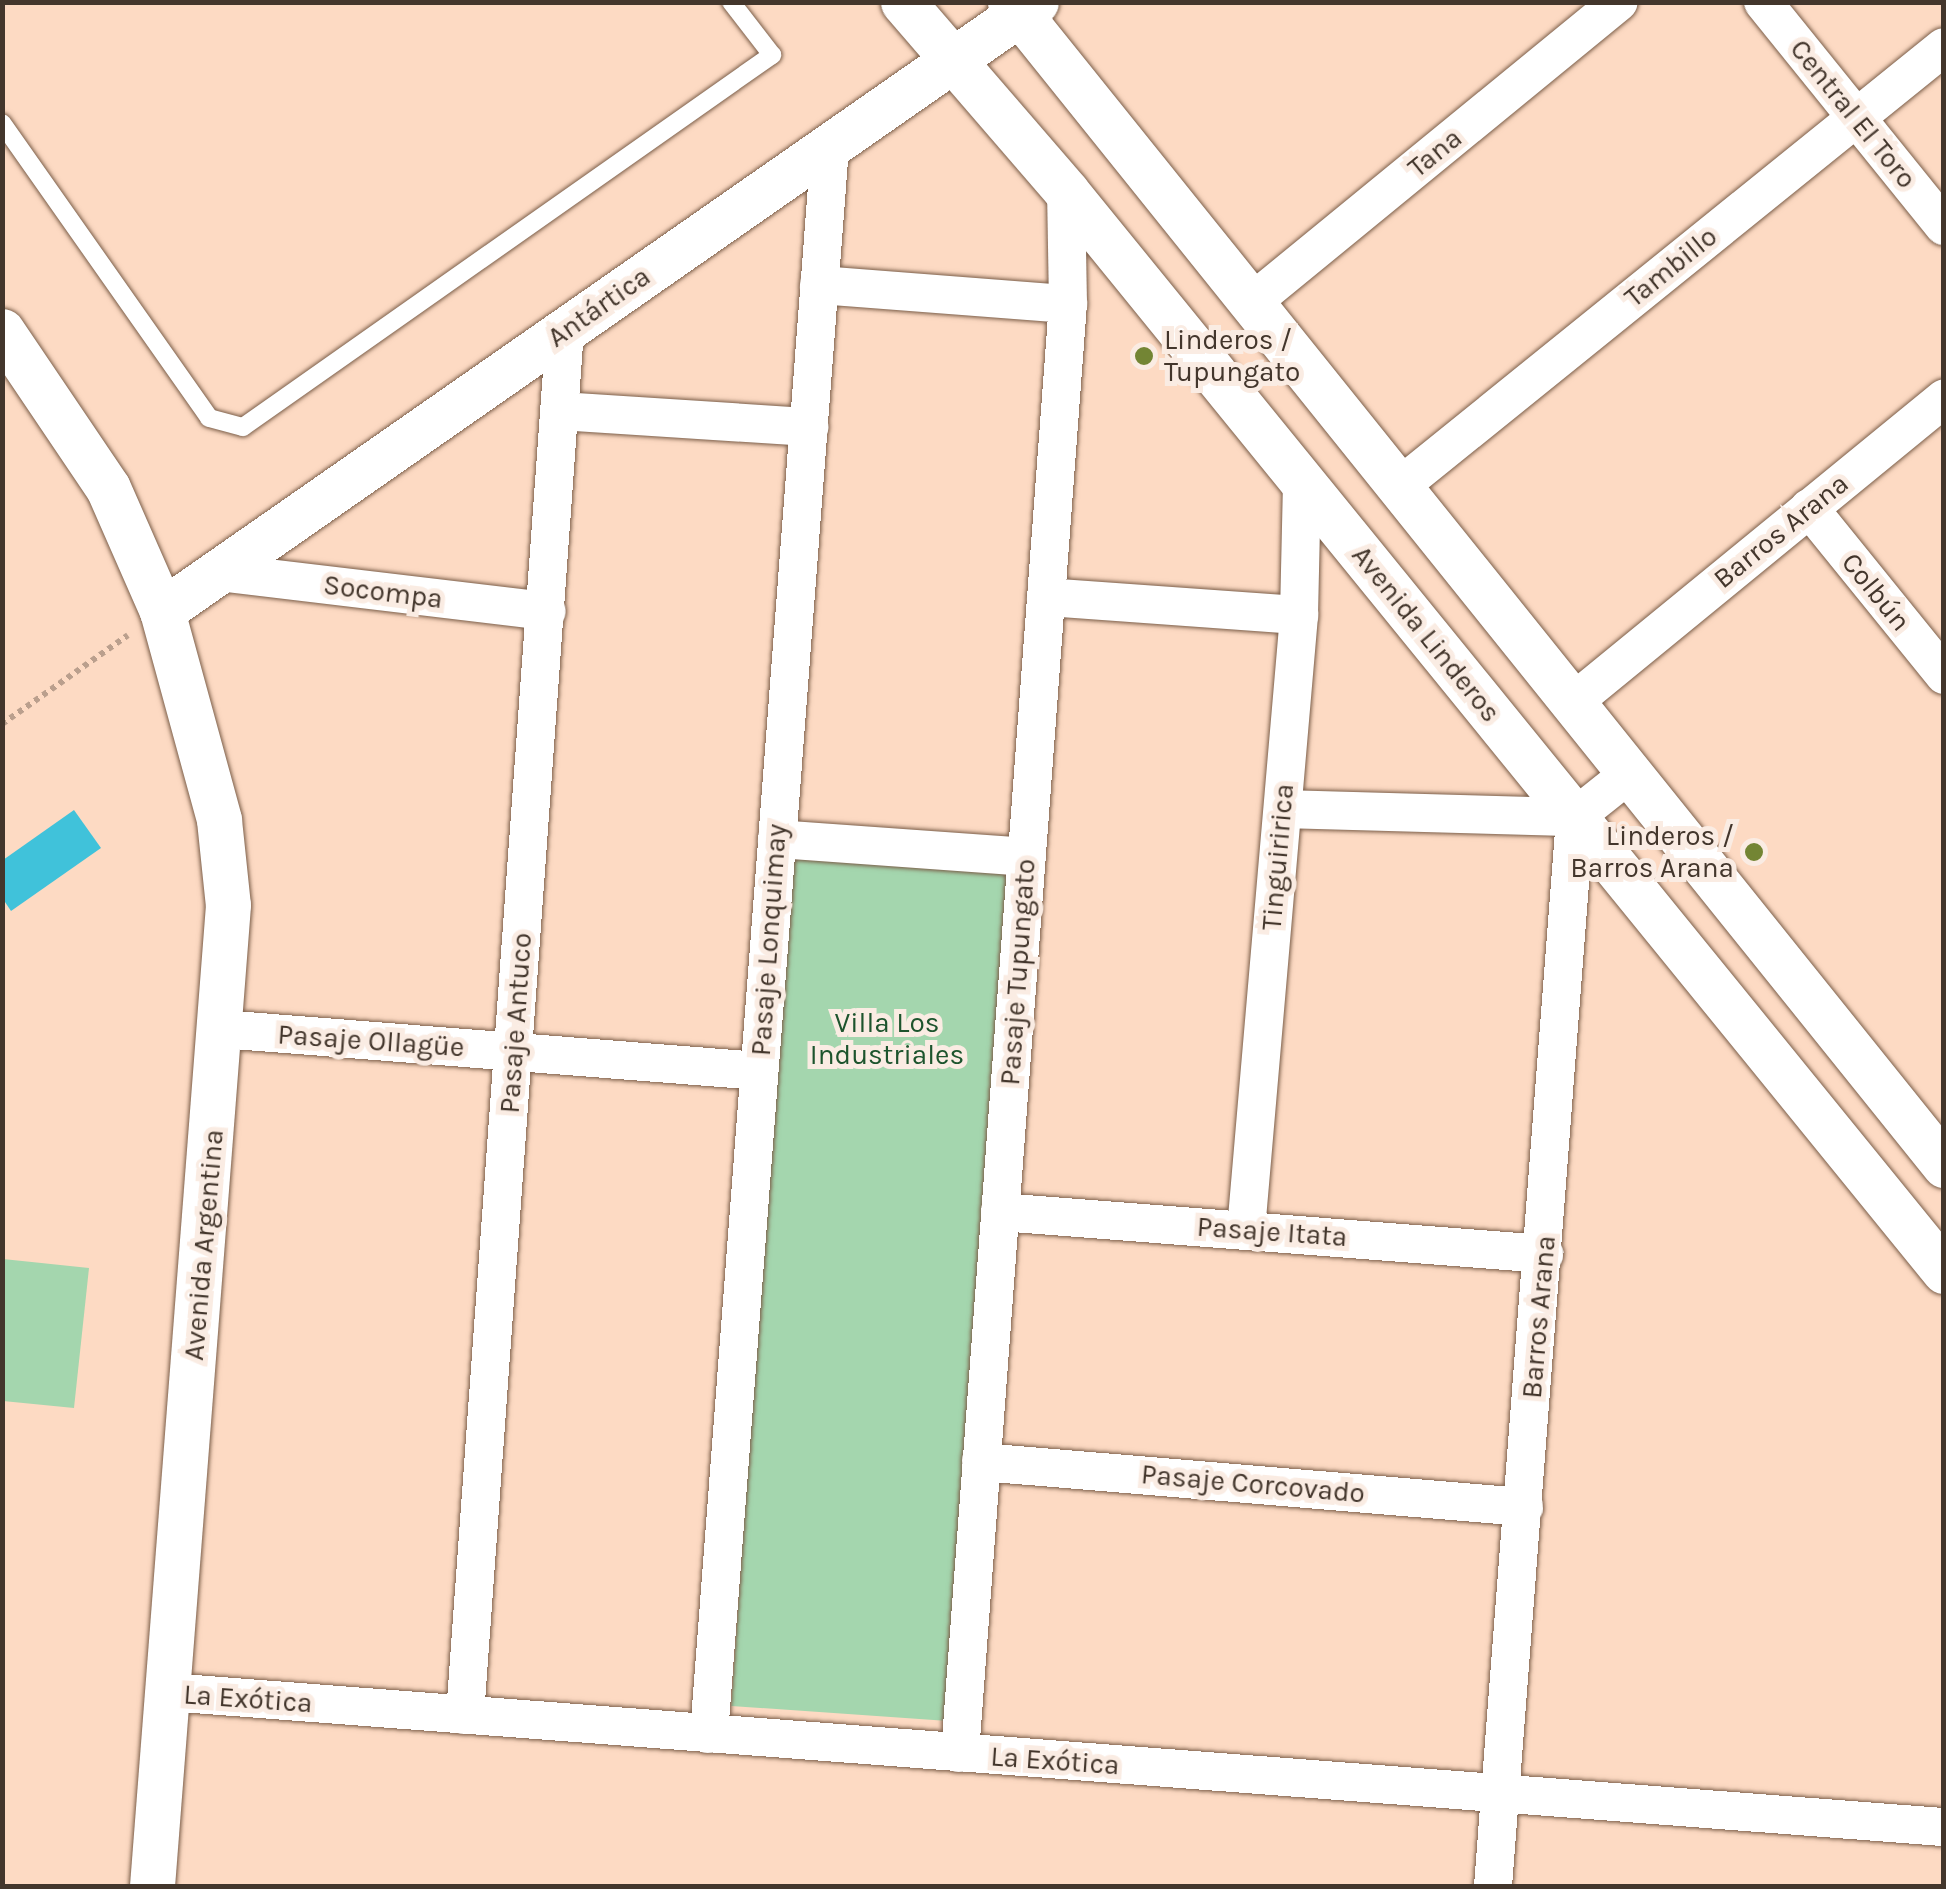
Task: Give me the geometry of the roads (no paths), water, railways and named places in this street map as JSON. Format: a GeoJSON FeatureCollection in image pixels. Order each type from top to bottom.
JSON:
{"type":"FeatureCollection","features":[{"type":"Feature","properties":{"kind":"street","name":"Avenida Linderos"},"geometry":{"type":"LineString","coordinates":[[903,2],[950,62],[1066,191],[1944,1271]]}},
{"type":"Feature","properties":{"kind":"street","name":"Tana"},"geometry":{"type":"LineString","coordinates":[[1250,303],[1619,2]]}},
{"type":"Feature","properties":{"kind":"street","name":"Central El Toro"},"geometry":{"type":"LineString","coordinates":[[1763,2],[1944,226]]}},
{"type":"Feature","properties":{"kind":"street","name":"Antártica"},"geometry":{"type":"LineString","coordinates":[[162,611],[950,62],[1022,6]]}},
{"type":"Feature","properties":{"kind":"street"},"geometry":{"type":"LineString","coordinates":[[1022,6],[1250,303],[1940,1155]]}},
{"type":"Feature","properties":{"kind":"street","name":"Tambillo"},"geometry":{"type":"LineString","coordinates":[[1398,486],[1944,47]]}},
{"type":"Feature","properties":{"kind":"street","name":"Pasaje Lonquimay"},"geometry":{"type":"LineString","coordinates":[[709,1734],[830,146]]}},
{"type":"Feature","properties":{"kind":"street","name":"Pasaje Tupungato"},"geometry":{"type":"LineString","coordinates":[[960,1753],[1068,304],[1066,191]]}},
{"type":"Feature","properties":{"kind":"street"},"geometry":{"type":"LineString","coordinates":[[819,285],[1068,304]]}},
{"type":"Feature","properties":{"kind":"street","name":"Avenida Argentina"},"geometry":{"type":"LineString","coordinates":[[2,331],[108,488],[162,611],[219,820],[228,906],[152,1886]]}},
{"type":"Feature","properties":{"kind":"street","name":"Pasaje Antuco"},"geometry":{"type":"LineString","coordinates":[[465,1715],[565,331]]}},
{"type":"Feature","properties":{"kind":"street","name":"Barros Arana"},"geometry":{"type":"LineString","coordinates":[[1572,702],[1944,398]]}},
{"type":"Feature","properties":{"kind":"street"},"geometry":{"type":"LineString","coordinates":[[560,411],[809,427]]}},
{"type":"Feature","properties":{"kind":"street","name":"Tinguiririca"},"geometry":{"type":"LineString","coordinates":[[1246,1230],[1299,615],[1302,483]]}},
{"type":"Feature","properties":{"kind":"street","name":"Colbún"},"geometry":{"type":"LineString","coordinates":[[1809,508],[1944,675]]}},
{"type":"Feature","properties":{"kind":"street","name":"Socompa"},"geometry":{"type":"LineString","coordinates":[[218,572],[546,611]]}},
{"type":"Feature","properties":{"kind":"street"},"geometry":{"type":"LineString","coordinates":[[1046,598],[1299,615]]}},
{"type":"Feature","properties":{"kind":"street"},"geometry":{"type":"LineString","coordinates":[[1282,810],[1574,817],[1629,774]]}},
{"type":"Feature","properties":{"kind":"street","name":"Barros Arana"},"geometry":{"type":"LineString","coordinates":[[1493,1886],[1544,1254],[1574,817]]}},
{"type":"Feature","properties":{"kind":"street"},"geometry":{"type":"LineString","coordinates":[[777,838],[1026,857]]}},
{"type":"Feature","properties":{"kind":"street","name":"Pasaje Ollagüe"},"geometry":{"type":"LineString","coordinates":[[221,1029],[760,1071]]}},
{"type":"Feature","properties":{"kind":"street","name":"Pasaje Itata"},"geometry":{"type":"LineString","coordinates":[[1000,1212],[1544,1254]]}},
{"type":"Feature","properties":{"kind":"street","name":"Pasaje Corcovado"},"geometry":{"type":"LineString","coordinates":[[982,1462],[1524,1507]]}},
{"type":"Feature","properties":{"kind":"street","name":"La Exótica"},"geometry":{"type":"LineString","coordinates":[[168,1692],[1944,1827]]}},
{"type":"Feature","properties":{"kind":"lane"},"geometry":{"type":"LineString","coordinates":[[2,122],[209,418],[243,427],[772,55],[731,2]]}},
{"type":"Feature","properties":{"kind":"water"},"geometry":{"type":"Polygon","coordinates":[[[74,810],[101,848],[11,911],[3,899],[3,860],[74,810]]]}},
{"type":"Feature","properties":{"kind":"place","name":"Linderos / Tupungato"},"geometry":{"type":"Point","coordinates":[1144,356]}},
{"type":"Feature","properties":{"kind":"place","name":"Linderos / Barros Arana"},"geometry":{"type":"Point","coordinates":[1754,852]}},
{"type":"Feature","properties":{"kind":"park label","name":"Villa Los Industriales"},"geometry":{"type":"Point","coordinates":[887,1039]}}]}
